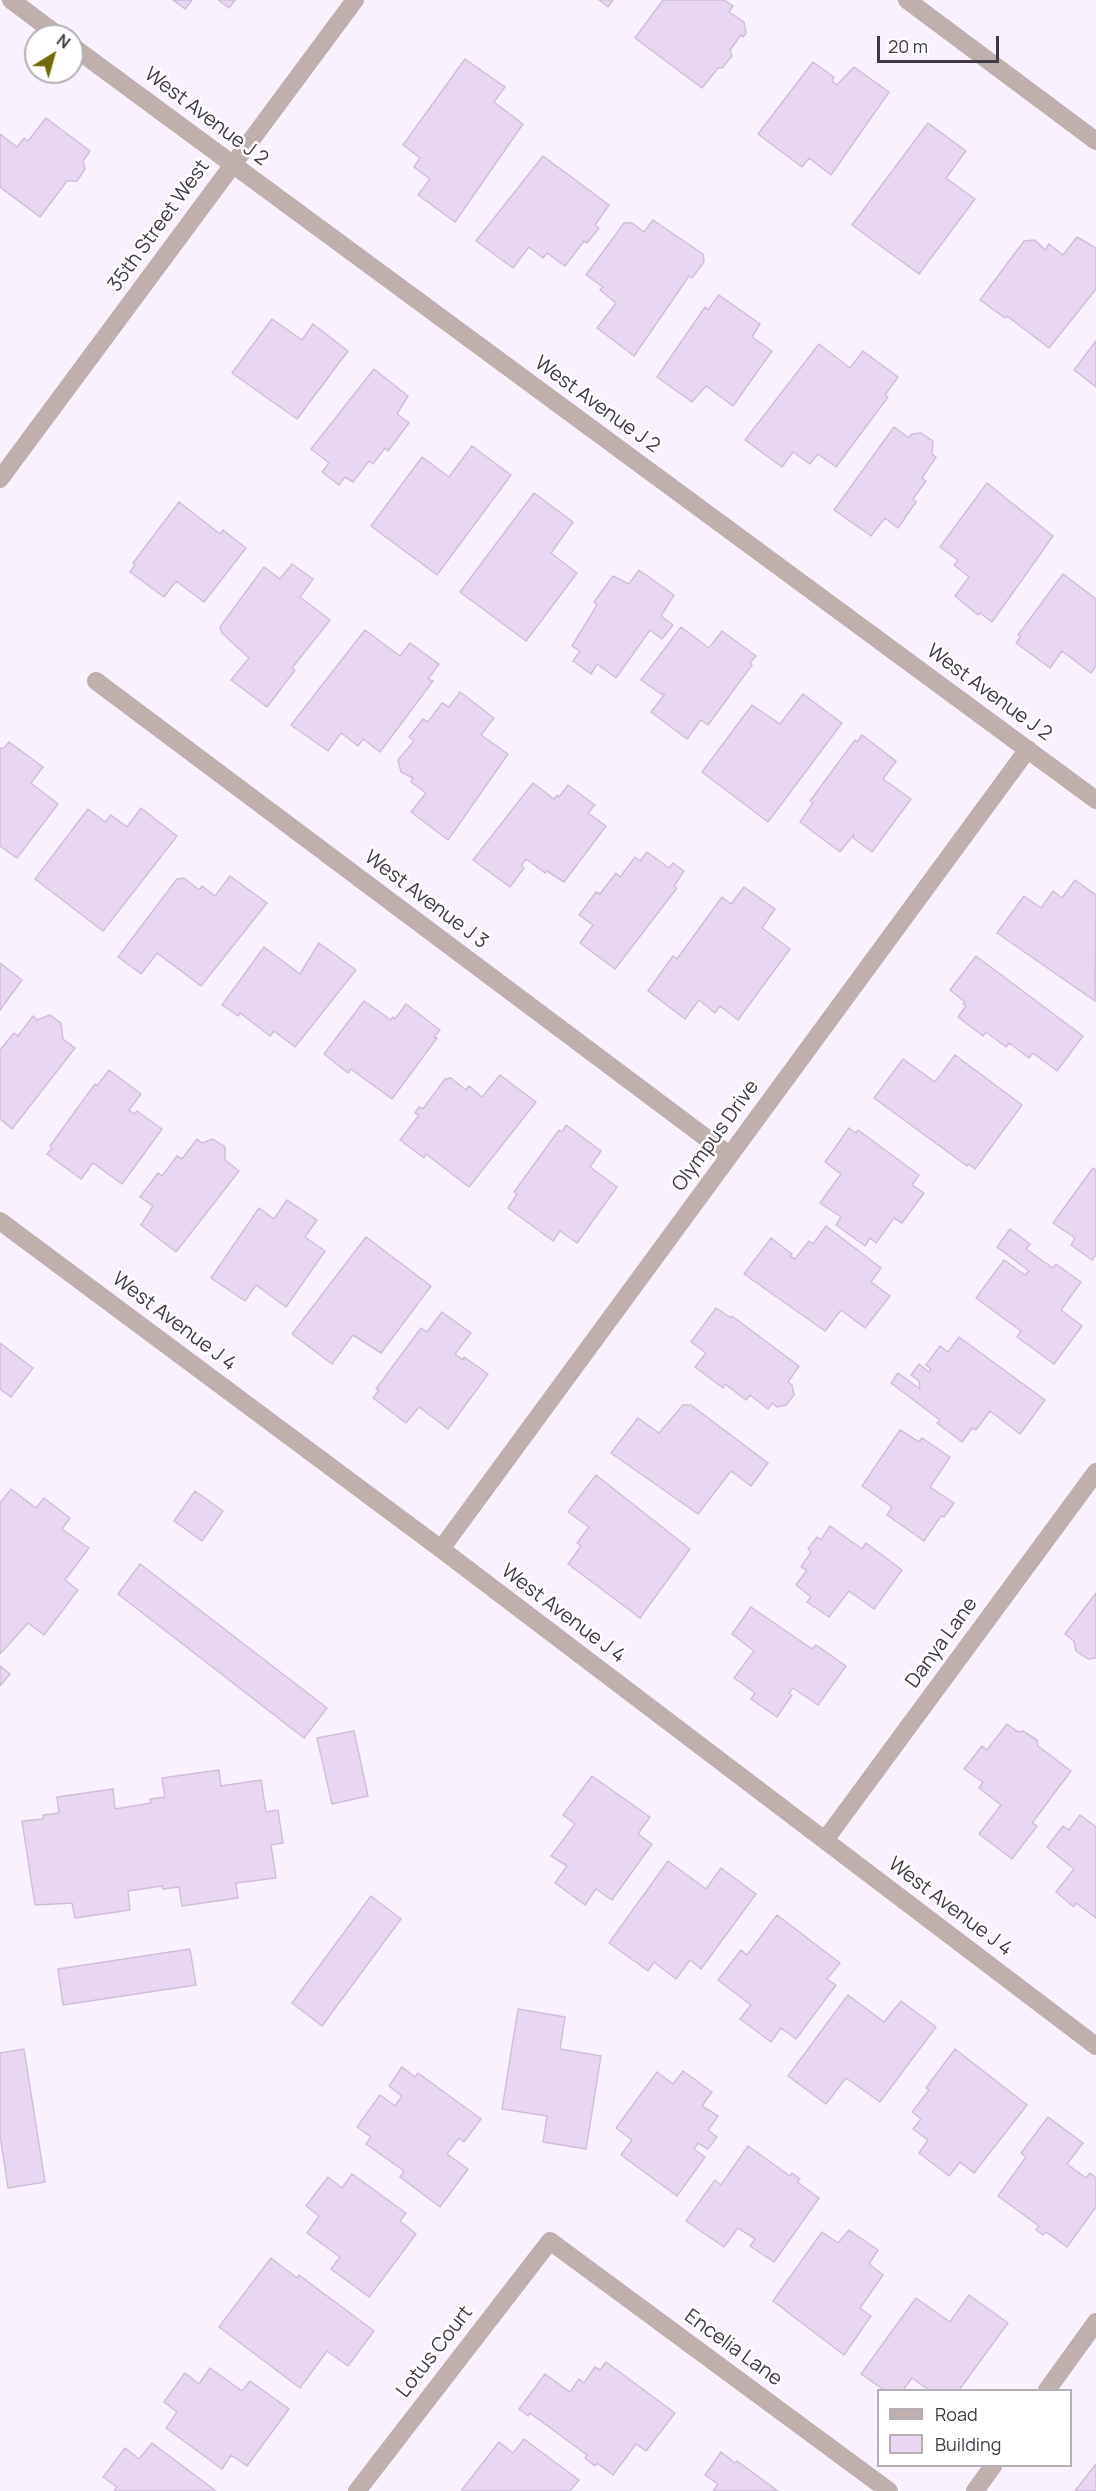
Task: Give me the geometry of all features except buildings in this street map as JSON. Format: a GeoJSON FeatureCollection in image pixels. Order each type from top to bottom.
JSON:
{"type":"FeatureCollection","features":[{"type":"Feature","properties":{"kind":"street"},"geometry":{"type":"LineString","coordinates":[[11,0],[43,24]]}},
{"type":"Feature","properties":{"kind":"street","name":"35th Street West"},"geometry":{"type":"LineString","coordinates":[[0,479],[355,0]]}},
{"type":"Feature","properties":{"kind":"street"},"geometry":{"type":"LineString","coordinates":[[907,0],[1096,141]]}},
{"type":"Feature","properties":{"kind":"street","name":"West Avenue J 2"},"geometry":{"type":"LineString","coordinates":[[84,55],[1096,800]]}},
{"type":"Feature","properties":{"kind":"street","name":"West Avenue J 3"},"geometry":{"type":"LineString","coordinates":[[96,681],[729,1155]]}},
{"type":"Feature","properties":{"kind":"street","name":"Olympus Drive"},"geometry":{"type":"LineString","coordinates":[[441,1549],[1028,749]]}},
{"type":"Feature","properties":{"kind":"street","name":"West Avenue J 4"},"geometry":{"type":"LineString","coordinates":[[0,1221],[441,1549],[1096,2046]]}},
{"type":"Feature","properties":{"kind":"street","name":"Danya Lane"},"geometry":{"type":"LineString","coordinates":[[825,1840],[1096,1472]]}},
{"type":"Feature","properties":{"kind":"street","name":"Lotus Court"},"geometry":{"type":"LineString","coordinates":[[357,2491],[550,2241]]}},
{"type":"Feature","properties":{"kind":"street","name":"Encelia Lane"},"geometry":{"type":"LineString","coordinates":[[550,2241],[889,2491]]}},
{"type":"Feature","properties":{"kind":"street"},"geometry":{"type":"LineString","coordinates":[[1048,2389],[1096,2322]]}},
{"type":"Feature","properties":{"kind":"street"},"geometry":{"type":"LineString","coordinates":[[975,2491],[992,2467]]}}]}
